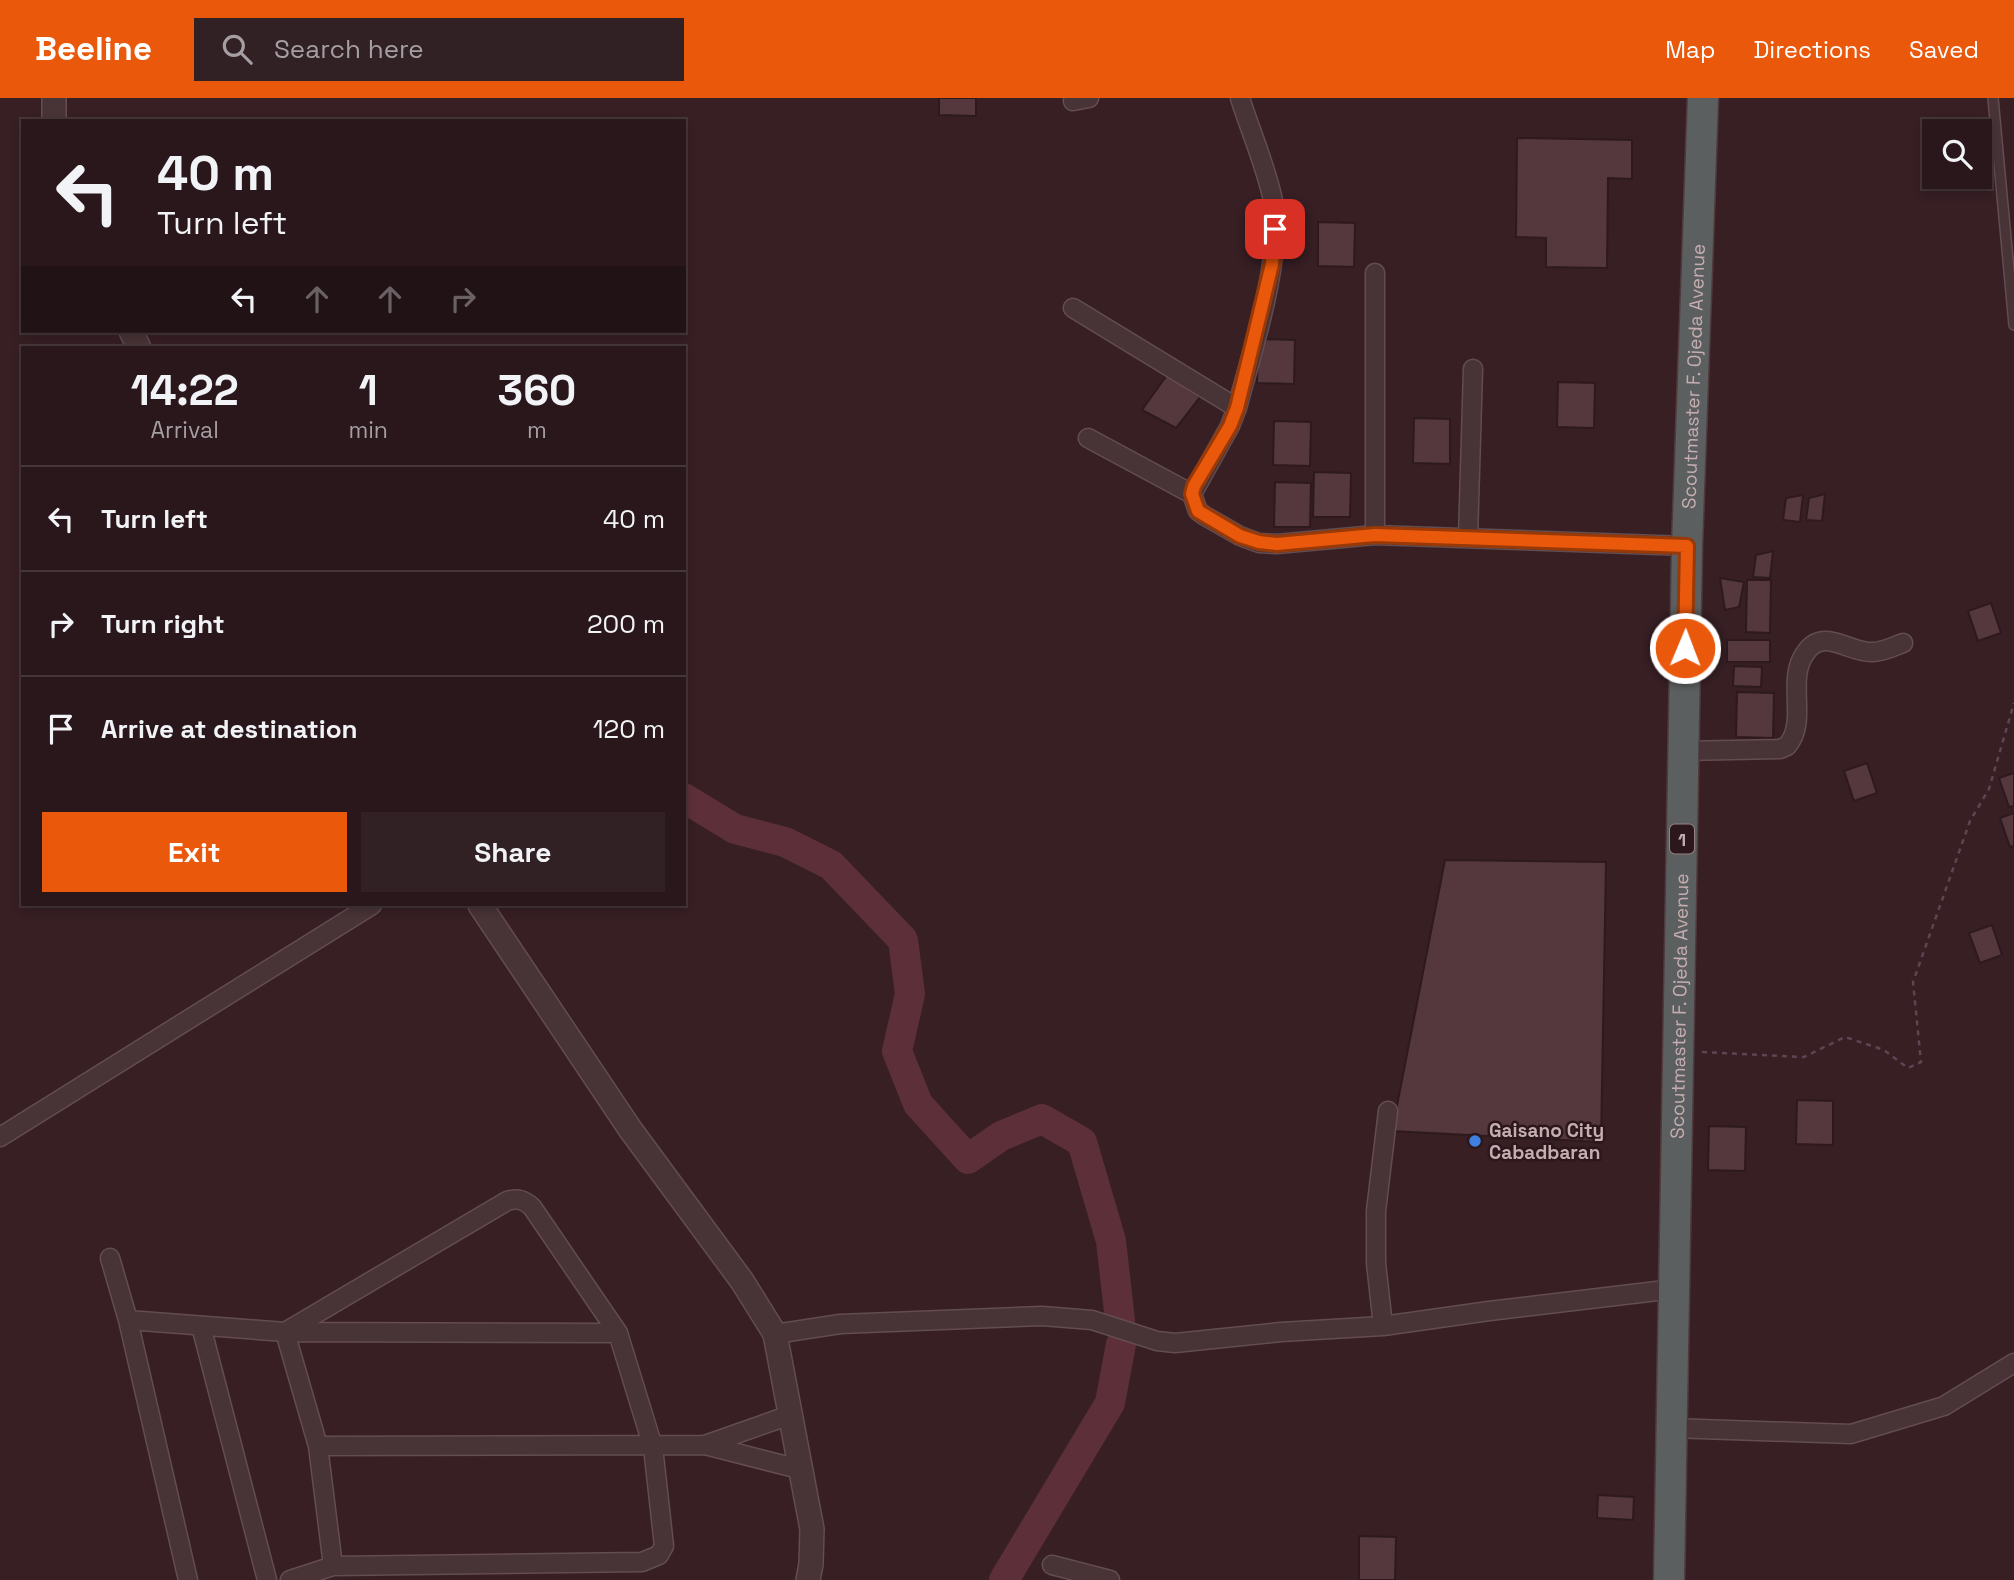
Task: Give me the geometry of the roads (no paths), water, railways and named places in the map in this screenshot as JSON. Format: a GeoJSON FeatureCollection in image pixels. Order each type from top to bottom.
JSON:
{"type":"FeatureCollection","features":[{"type":"Feature","properties":{"kind":"highway","name":"Scoutmaster F. Ojeda Avenue"},"geometry":{"type":"LineString","coordinates":[[1669,1580],[1687,546],[1703,98]]}},
{"type":"Feature","properties":{"kind":"street"},"geometry":{"type":"LineString","coordinates":[[54,98],[54,119]]}},
{"type":"Feature","properties":{"kind":"street"},"geometry":{"type":"LineString","coordinates":[[1192,494],[1230,426],[1237,408],[1272,264],[1275,229],[1273,200],[1240,98]]}},
{"type":"Feature","properties":{"kind":"street"},"geometry":{"type":"LineString","coordinates":[[1375,273],[1375,535]]}},
{"type":"Feature","properties":{"kind":"street"},"geometry":{"type":"LineString","coordinates":[[1073,308],[1237,408]]}},
{"type":"Feature","properties":{"kind":"street"},"geometry":{"type":"LineString","coordinates":[[1468,538],[1473,369]]}},
{"type":"Feature","properties":{"kind":"street"},"geometry":{"type":"LineString","coordinates":[[1088,438],[1192,494],[1198,511],[1240,536],[1259,542],[1277,544],[1375,535],[1687,546]]}},
{"type":"Feature","properties":{"kind":"street"},"geometry":{"type":"LineString","coordinates":[[1683,751],[1780,749],[1787,746],[1796,731],[1798,673],[1806,651],[1827,640],[1869,653],[1903,643]]}},
{"type":"Feature","properties":{"kind":"street"},"geometry":{"type":"LineString","coordinates":[[0,1137],[370,906]]}},
{"type":"Feature","properties":{"kind":"street"},"geometry":{"type":"LineString","coordinates":[[481,906],[630,1129],[742,1281],[775,1334],[812,1529],[808,1580]]}},
{"type":"Feature","properties":{"kind":"street"},"geometry":{"type":"LineString","coordinates":[[1383,1326],[1376,1263],[1376,1211],[1388,1111]]}},
{"type":"Feature","properties":{"kind":"street"},"geometry":{"type":"LineString","coordinates":[[285,1332],[507,1201],[515,1198],[525,1201],[618,1333],[653,1447],[664,1546],[659,1555],[642,1562],[333,1566],[290,1580]]}},
{"type":"Feature","properties":{"kind":"street"},"geometry":{"type":"LineString","coordinates":[[110,1258],[128,1320],[188,1580]]}},
{"type":"Feature","properties":{"kind":"street"},"geometry":{"type":"LineString","coordinates":[[775,1334],[840,1324],[1042,1316],[1092,1320],[1157,1341],[1175,1343],[1281,1332],[1383,1326],[1674,1289]]}},
{"type":"Feature","properties":{"kind":"street"},"geometry":{"type":"LineString","coordinates":[[128,1320],[285,1332],[618,1333]]}},
{"type":"Feature","properties":{"kind":"street"},"geometry":{"type":"LineString","coordinates":[[201,1325],[267,1580]]}},
{"type":"Feature","properties":{"kind":"street"},"geometry":{"type":"LineString","coordinates":[[285,1332],[318,1446],[333,1566]]}},
{"type":"Feature","properties":{"kind":"street"},"geometry":{"type":"LineString","coordinates":[[1671,1428],[1851,1434],[1944,1406],[2014,1363]]}},
{"type":"Feature","properties":{"kind":"street"},"geometry":{"type":"LineString","coordinates":[[705,1445],[790,1415]]}},
{"type":"Feature","properties":{"kind":"street"},"geometry":{"type":"LineString","coordinates":[[318,1446],[705,1445],[799,1469]]}},
{"type":"Feature","properties":{"kind":"street"},"geometry":{"type":"LineString","coordinates":[[1052,1565],[1110,1580]]}},
{"type":"Feature","properties":{"kind":"lane"},"geometry":{"type":"LineString","coordinates":[[1993,98],[2014,325]]}},
{"type":"Feature","properties":{"kind":"waterway"},"geometry":{"type":"LineString","coordinates":[[686,799],[735,829],[785,842],[831,865],[903,940],[910,994],[897,1051],[918,1104],[968,1159],[1001,1136],[1042,1119],[1082,1142],[1111,1241],[1120,1320]]}},
{"type":"Feature","properties":{"kind":"waterway"},"geometry":{"type":"LineString","coordinates":[[1004,1580],[1110,1403],[1121,1344]]}},
{"type":"Feature","properties":{"kind":"place","name":"Gaisano City Cabadbaran"},"geometry":{"type":"Point","coordinates":[1475,1141]}}]}
